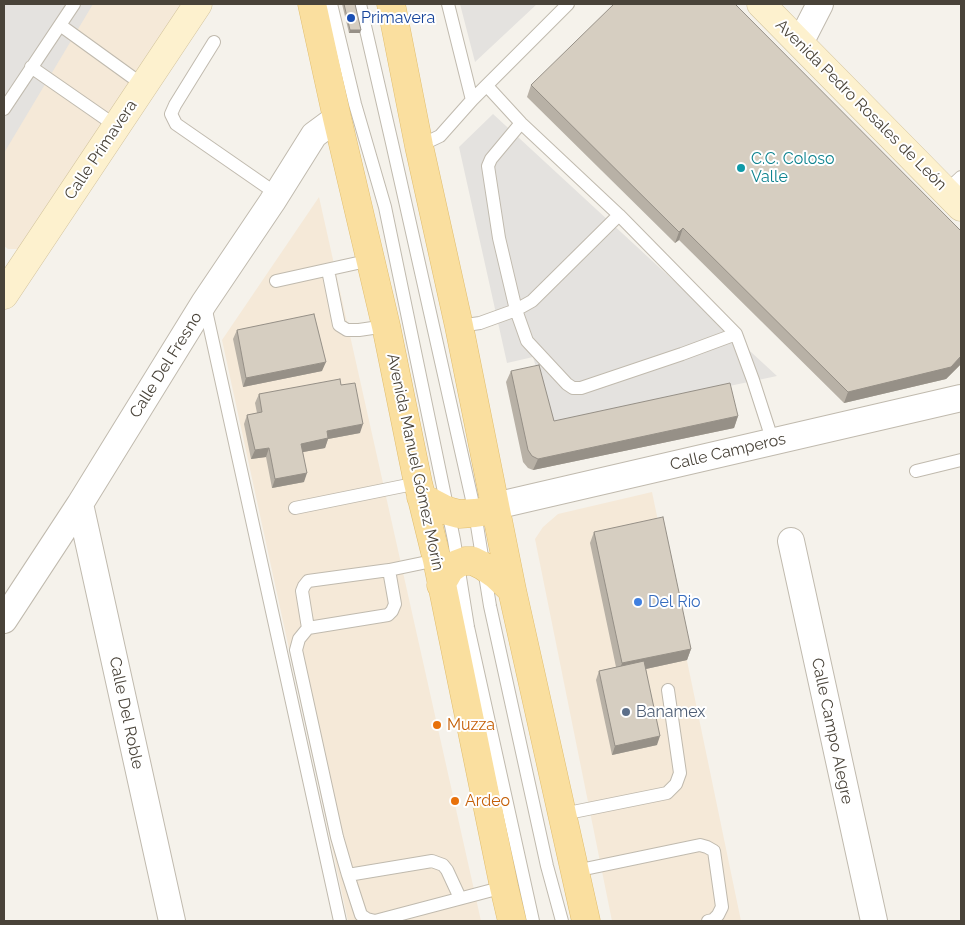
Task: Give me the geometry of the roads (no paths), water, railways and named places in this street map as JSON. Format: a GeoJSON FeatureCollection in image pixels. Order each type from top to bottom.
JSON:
{"type":"FeatureCollection","features":[{"type":"Feature","properties":{"kind":"main road","name":"Avenida Manuel Gómez Morín"},"geometry":{"type":"LineString","coordinates":[[312,4],[336,118],[386,326],[420,490],[454,569],[504,887],[512,921]]}},
{"type":"Feature","properties":{"kind":"main road"},"geometry":{"type":"LineString","coordinates":[[391,4],[419,146],[459,326],[485,510],[512,590],[586,921]]}},
{"type":"Feature","properties":{"kind":"main road"},"geometry":{"type":"LineString","coordinates":[[420,490],[448,510],[465,514],[485,510]]}},
{"type":"Feature","properties":{"kind":"main road"},"geometry":{"type":"LineString","coordinates":[[454,569],[496,575],[512,590]]}},
{"type":"Feature","properties":{"kind":"street","name":"Calle Primavera"},"geometry":{"type":"LineString","coordinates":[[7,284],[198,4]]}},
{"type":"Feature","properties":{"kind":"street","name":"Avenida Pedro Rosales de León"},"geometry":{"type":"LineString","coordinates":[[761,4],[956,191]]}},
{"type":"Feature","properties":{"kind":"street"},"geometry":{"type":"LineString","coordinates":[[800,43],[820,4]]}},
{"type":"Feature","properties":{"kind":"street","name":"Calle Del Fresno"},"geometry":{"type":"LineString","coordinates":[[4,620],[80,504],[204,303],[314,135],[336,118]]}},
{"type":"Feature","properties":{"kind":"street","name":"Calle Camperos"},"geometry":{"type":"LineString","coordinates":[[485,510],[961,398]]}},
{"type":"Feature","properties":{"kind":"street","name":"Calle Del Roble"},"geometry":{"type":"LineString","coordinates":[[80,504],[172,921]]}},
{"type":"Feature","properties":{"kind":"street","name":"Calle Campo Alegre"},"geometry":{"type":"LineString","coordinates":[[791,541],[874,921]]}},
{"type":"Feature","properties":{"kind":"lane"},"geometry":{"type":"LineString","coordinates":[[4,109],[74,4]]}},
{"type":"Feature","properties":{"kind":"lane"},"geometry":{"type":"LineString","coordinates":[[331,4],[354,104],[385,208],[454,540],[454,569],[533,921]]}},
{"type":"Feature","properties":{"kind":"lane"},"geometry":{"type":"LineString","coordinates":[[360,4],[392,144],[485,510],[454,569]]}},
{"type":"Feature","properties":{"kind":"lane"},"geometry":{"type":"LineString","coordinates":[[448,4],[472,100]]}},
{"type":"Feature","properties":{"kind":"lane"},"geometry":{"type":"LineString","coordinates":[[419,146],[440,136],[472,100],[568,4]]}},
{"type":"Feature","properties":{"kind":"lane"},"geometry":{"type":"LineString","coordinates":[[60,25],[144,85]]}},
{"type":"Feature","properties":{"kind":"lane"},"geometry":{"type":"LineString","coordinates":[[214,42],[171,114],[176,124],[277,194]]}},
{"type":"Feature","properties":{"kind":"lane"},"geometry":{"type":"LineString","coordinates":[[31,68],[116,126]]}},
{"type":"Feature","properties":{"kind":"lane"},"geometry":{"type":"LineString","coordinates":[[487,86],[521,123],[619,215],[736,334],[773,442]]}},
{"type":"Feature","properties":{"kind":"lane"},"geometry":{"type":"LineString","coordinates":[[521,123],[493,156],[488,166],[499,238],[516,310],[527,341],[567,384],[573,388],[581,388],[736,334]]}},
{"type":"Feature","properties":{"kind":"lane"},"geometry":{"type":"LineString","coordinates":[[459,326],[480,323],[516,310],[532,301],[619,215]]}},
{"type":"Feature","properties":{"kind":"lane"},"geometry":{"type":"LineString","coordinates":[[276,281],[371,260]]}},
{"type":"Feature","properties":{"kind":"lane"},"geometry":{"type":"LineString","coordinates":[[328,270],[339,325],[347,330],[386,326]]}},
{"type":"Feature","properties":{"kind":"lane"},"geometry":{"type":"LineString","coordinates":[[204,303],[340,921]]}},
{"type":"Feature","properties":{"kind":"lane"},"geometry":{"type":"LineString","coordinates":[[916,471],[961,460]]}},
{"type":"Feature","properties":{"kind":"lane"},"geometry":{"type":"LineString","coordinates":[[296,508],[420,490]]}},
{"type":"Feature","properties":{"kind":"lane"},"geometry":{"type":"LineString","coordinates":[[308,628],[302,592],[308,581],[389,570],[454,569],[490,606],[547,866],[562,921]]}},
{"type":"Feature","properties":{"kind":"lane"},"geometry":{"type":"LineString","coordinates":[[389,570],[395,604],[388,615],[308,628],[299,639],[296,650],[337,837],[361,914],[367,919],[375,920],[504,887]]}},
{"type":"Feature","properties":{"kind":"lane"},"geometry":{"type":"LineString","coordinates":[[563,814],[667,794],[676,784],[680,773],[668,690]]}},
{"type":"Feature","properties":{"kind":"lane"},"geometry":{"type":"LineString","coordinates":[[576,871],[700,845],[707,847],[714,851],[722,908],[713,920],[708,921]]}},
{"type":"Feature","properties":{"kind":"lane"},"geometry":{"type":"LineString","coordinates":[[348,875],[432,861],[443,865],[447,870],[460,898]]}},
{"type":"Feature","properties":{"kind":"place","name":"Primavera"},"geometry":{"type":"Point","coordinates":[351,18]}},
{"type":"Feature","properties":{"kind":"place","name":"C.C. Coloso Valle"},"geometry":{"type":"Point","coordinates":[741,168]}},
{"type":"Feature","properties":{"kind":"place","name":"Del Rio"},"geometry":{"type":"Point","coordinates":[638,602]}},
{"type":"Feature","properties":{"kind":"place","name":"Banamex"},"geometry":{"type":"Point","coordinates":[626,712]}},
{"type":"Feature","properties":{"kind":"place","name":"Muzza"},"geometry":{"type":"Point","coordinates":[437,725]}},
{"type":"Feature","properties":{"kind":"place","name":"Ardeo"},"geometry":{"type":"Point","coordinates":[455,801]}}]}
